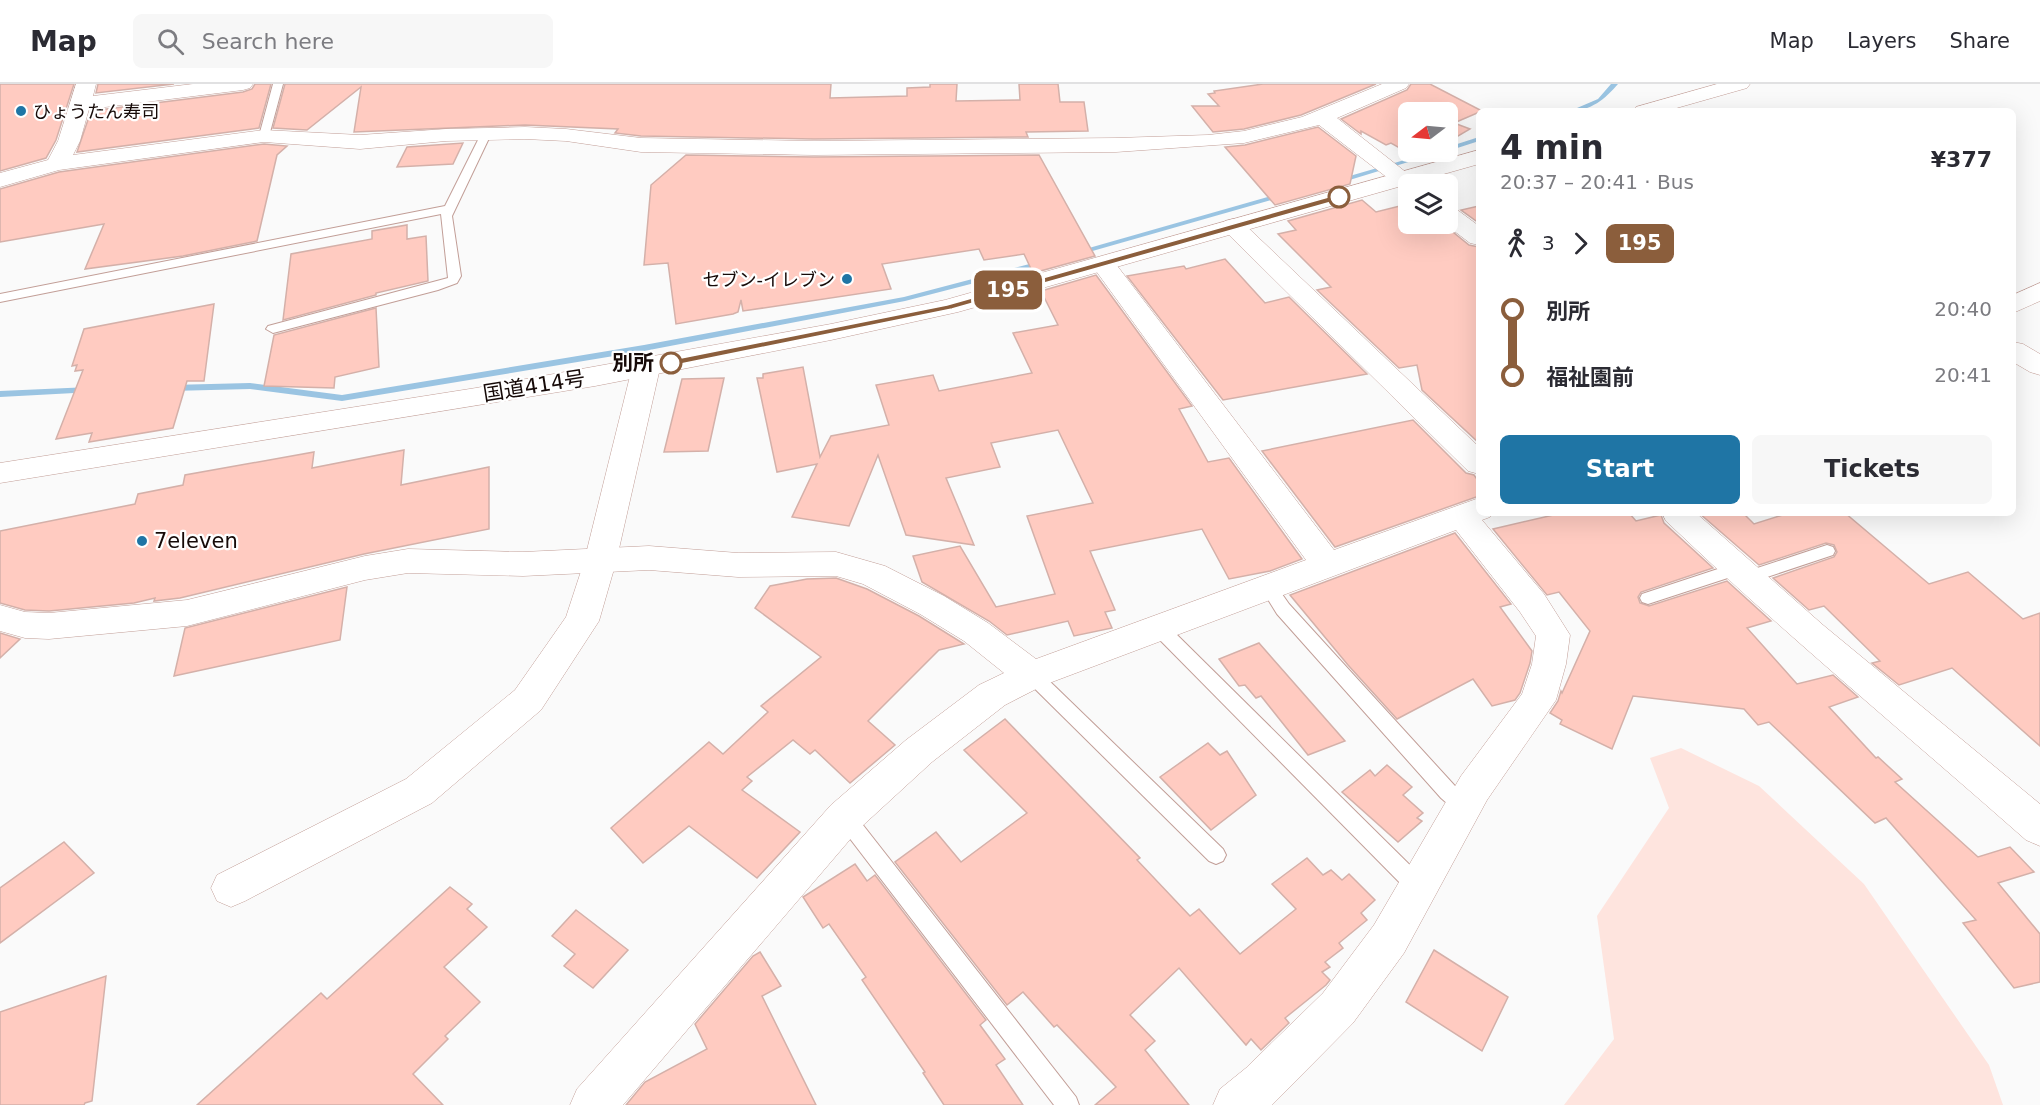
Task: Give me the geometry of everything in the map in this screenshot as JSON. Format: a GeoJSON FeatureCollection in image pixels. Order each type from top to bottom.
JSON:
{"type":"FeatureCollection","features":[{"type":"Feature","properties":{"kind":"main road"},"geometry":{"type":"LineString","coordinates":[[57,165],[69,141],[83,94],[243,84]]}},
{"type":"Feature","properties":{"kind":"main road"},"geometry":{"type":"LineString","coordinates":[[0,180],[57,165],[264,136],[360,142],[486,134],[556,135],[641,145],[732,147],[1116,145],[1244,137],[1278,131],[1322,117],[1399,84]]}},
{"type":"Feature","properties":{"kind":"main road"},"geometry":{"type":"LineString","coordinates":[[1654,108],[1740,84]]}},
{"type":"Feature","properties":{"kind":"main road"},"geometry":{"type":"LineString","coordinates":[[1322,117],[1398,175]]}},
{"type":"Feature","properties":{"kind":"main road","name":"国道414号"},"geometry":{"type":"LineString","coordinates":[[1420,174],[1476,158]]}},
{"type":"Feature","properties":{"kind":"main road","name":"国道414号"},"geometry":{"type":"LineString","coordinates":[[0,473],[646,368],[938,310],[1398,180]]}},
{"type":"Feature","properties":{"kind":"main road"},"geometry":{"type":"LineString","coordinates":[[1458,222],[1476,236]]}},
{"type":"Feature","properties":{"kind":"main road"},"geometry":{"type":"LineString","coordinates":[[1233,226],[1476,461]]}},
{"type":"Feature","properties":{"kind":"main road"},"geometry":{"type":"LineString","coordinates":[[1103,264],[1328,566]]}},
{"type":"Feature","properties":{"kind":"main road"},"geometry":{"type":"LineString","coordinates":[[2016,303],[2040,291]]}},
{"type":"Feature","properties":{"kind":"main road"},"geometry":{"type":"LineString","coordinates":[[2016,352],[2040,366]]}},
{"type":"Feature","properties":{"kind":"main road"},"geometry":{"type":"LineString","coordinates":[[231,888],[420,791],[528,700],[582,621],[600,562],[646,368]]}},
{"type":"Feature","properties":{"kind":"main road"},"geometry":{"type":"LineString","coordinates":[[592,1105],[845,817],[919,751],[992,695],[1032,675],[1471,513],[1553,634],[1549,664],[1538,700],[1474,788],[1389,939],[1338,1008],[1262,1084],[1236,1105]]}},
{"type":"Feature","properties":{"kind":"main road"},"geometry":{"type":"LineString","coordinates":[[1680,516],[1741,574],[1823,646],[2040,828]]}},
{"type":"Feature","properties":{"kind":"main road"},"geometry":{"type":"LineString","coordinates":[[0,618],[25,625],[49,626],[195,612],[392,562],[523,564],[649,558],[738,565],[836,564],[874,575],[932,605],[975,632],[1032,675]]}},
{"type":"Feature","properties":{"kind":"lane"},"geometry":{"type":"LineString","coordinates":[[264,136],[278,84]]}},
{"type":"Feature","properties":{"kind":"lane"},"geometry":{"type":"LineString","coordinates":[[273,329],[448,283],[455,276],[446,224],[449,209],[486,134]]}},
{"type":"Feature","properties":{"kind":"lane"},"geometry":{"type":"LineString","coordinates":[[0,298],[449,209]]}},
{"type":"Feature","properties":{"kind":"lane"},"geometry":{"type":"LineString","coordinates":[[1648,598],[1827,551]]}},
{"type":"Feature","properties":{"kind":"lane"},"geometry":{"type":"LineString","coordinates":[[1269,588],[1283,609],[1448,792],[1464,806]]}},
{"type":"Feature","properties":{"kind":"lane"},"geometry":{"type":"LineString","coordinates":[[1160,629],[1418,887]]}},
{"type":"Feature","properties":{"kind":"lane"},"geometry":{"type":"LineString","coordinates":[[1032,675],[1216,855]]}},
{"type":"Feature","properties":{"kind":"lane"},"geometry":{"type":"LineString","coordinates":[[845,817],[1068,1105]]}},
{"type":"Feature","properties":{"kind":"shaded area"},"geometry":{"type":"Polygon","coordinates":[[[1681,748],[1759,786],[1864,884],[1989,1065],[2003,1105],[1564,1105],[1614,1039],[1597,916],[1669,808],[1650,758],[1681,748]]]}},
{"type":"Feature","properties":{"kind":"building"},"geometry":{"type":"Polygon","coordinates":[[[0,84],[74,84],[56,140],[46,158],[0,171],[0,84]]]}},
{"type":"Feature","properties":{"kind":"building"},"geometry":{"type":"Polygon","coordinates":[[[98,84],[174,84],[96,93],[98,84]]]}},
{"type":"Feature","properties":{"kind":"building"},"geometry":{"type":"Polygon","coordinates":[[[255,84],[271,84],[259,128],[77,152],[91,111],[243,92],[252,89],[255,84]]]}},
{"type":"Feature","properties":{"kind":"building"},"geometry":{"type":"Polygon","coordinates":[[[285,84],[831,84],[830,98],[907,96],[907,88],[930,87],[930,84],[957,84],[956,101],[1020,100],[1019,84],[1058,84],[1060,102],[1084,102],[1088,131],[1026,132],[1028,137],[814,139],[641,136],[615,133],[618,129],[525,125],[354,132],[361,87],[307,130],[273,128],[285,84]]]}},
{"type":"Feature","properties":{"kind":"building"},"geometry":{"type":"Polygon","coordinates":[[[1263,84],[1376,84],[1301,115],[1244,129],[1213,132],[1192,106],[1219,106],[1208,94],[1215,93],[1214,91],[1263,84]]]}},
{"type":"Feature","properties":{"kind":"building"},"geometry":{"type":"Polygon","coordinates":[[[1411,84],[1430,84],[1476,108],[1476,114],[1458,121],[1458,102],[1398,102],[1398,147],[1391,143],[1386,145],[1361,131],[1361,134],[1341,119],[1407,90],[1411,84]]]}},
{"type":"Feature","properties":{"kind":"building"},"geometry":{"type":"Polygon","coordinates":[[[1458,124],[1470,129],[1458,136],[1458,124]]]}},
{"type":"Feature","properties":{"kind":"building"},"geometry":{"type":"Polygon","coordinates":[[[1318,127],[1356,156],[1350,184],[1275,205],[1225,147],[1245,145],[1318,127]]]}},
{"type":"Feature","properties":{"kind":"building"},"geometry":{"type":"Polygon","coordinates":[[[463,143],[453,164],[397,167],[407,147],[463,143]]]}},
{"type":"Feature","properties":{"kind":"building"},"geometry":{"type":"Polygon","coordinates":[[[264,144],[287,146],[277,155],[257,241],[183,256],[85,269],[104,224],[0,242],[0,189],[59,172],[264,144]]]}},
{"type":"Feature","properties":{"kind":"building"},"geometry":{"type":"Polygon","coordinates":[[[686,155],[814,157],[1039,155],[1095,256],[1033,273],[1024,254],[984,260],[979,249],[882,264],[891,289],[743,311],[741,300],[738,312],[733,314],[676,324],[668,263],[644,265],[651,185],[686,155]]]}},
{"type":"Feature","properties":{"kind":"building"},"geometry":{"type":"Polygon","coordinates":[[[1362,200],[1376,212],[1398,206],[1398,234],[1455,234],[1469,245],[1476,246],[1476,440],[1422,390],[1417,365],[1399,368],[1317,290],[1331,287],[1278,234],[1296,230],[1288,221],[1362,200]]]}},
{"type":"Feature","properties":{"kind":"building"},"geometry":{"type":"Polygon","coordinates":[[[1476,207],[1476,221],[1461,210],[1476,207]]]}},
{"type":"Feature","properties":{"kind":"building"},"geometry":{"type":"Polygon","coordinates":[[[407,225],[407,239],[426,236],[428,281],[376,293],[376,295],[283,320],[291,254],[372,239],[372,231],[407,225]]]}},
{"type":"Feature","properties":{"kind":"building"},"geometry":{"type":"Polygon","coordinates":[[[1225,259],[1265,303],[1289,297],[1367,374],[1223,400],[1127,276],[1184,266],[1186,269],[1225,259]]]}},
{"type":"Feature","properties":{"kind":"building"},"geometry":{"type":"Polygon","coordinates":[[[1096,275],[1192,406],[1179,409],[1208,462],[1229,458],[1302,559],[1270,571],[1229,579],[1202,529],[1090,551],[1115,610],[1105,612],[1112,628],[1074,636],[1068,621],[1007,635],[989,621],[922,582],[913,556],[960,546],[996,607],[1055,594],[1027,516],[1093,503],[1058,430],[991,443],[1000,467],[946,478],[974,545],[906,535],[878,455],[849,526],[792,517],[817,464],[777,472],[757,378],[763,378],[763,374],[803,367],[820,457],[831,436],[889,425],[876,385],[933,375],[939,391],[1032,373],[1013,333],[1058,325],[1041,291],[1096,275]]]}},
{"type":"Feature","properties":{"kind":"building"},"geometry":{"type":"Polygon","coordinates":[[[214,304],[204,381],[187,381],[173,428],[89,442],[92,433],[56,439],[83,370],[75,371],[77,365],[72,366],[84,329],[214,304]]]}},
{"type":"Feature","properties":{"kind":"building"},"geometry":{"type":"Polygon","coordinates":[[[376,308],[379,367],[335,377],[334,388],[264,386],[274,335],[376,308]]]}},
{"type":"Feature","properties":{"kind":"building"},"geometry":{"type":"Polygon","coordinates":[[[724,378],[708,451],[664,452],[682,379],[724,378]]]}},
{"type":"Feature","properties":{"kind":"building"},"geometry":{"type":"Polygon","coordinates":[[[1413,420],[1466,473],[1474,475],[1476,497],[1335,547],[1262,451],[1413,420]]]}},
{"type":"Feature","properties":{"kind":"building"},"geometry":{"type":"Polygon","coordinates":[[[404,450],[401,485],[489,467],[489,529],[364,554],[180,598],[154,601],[155,598],[134,603],[49,611],[25,610],[0,603],[0,531],[135,504],[138,494],[183,485],[185,475],[314,452],[312,468],[404,450]]]}},
{"type":"Feature","properties":{"kind":"building"},"geometry":{"type":"Polygon","coordinates":[[[1549,516],[1632,516],[1636,521],[1661,516],[1664,523],[1713,568],[1641,592],[1638,597],[1640,603],[1649,606],[1727,581],[1771,621],[1747,628],[1797,684],[1833,675],[1858,697],[1829,707],[1876,758],[1878,757],[1902,779],[1895,782],[1978,857],[2010,847],[2034,872],[1998,883],[2040,934],[2040,982],[2014,988],[1963,923],[1976,920],[1886,818],[1875,823],[1769,722],[1758,725],[1744,709],[1633,696],[1612,749],[1560,724],[1562,720],[1550,713],[1561,691],[1562,693],[1590,631],[1559,592],[1547,595],[1493,529],[1549,516]]]}},
{"type":"Feature","properties":{"kind":"building"},"geometry":{"type":"Polygon","coordinates":[[[1702,516],[1746,516],[1754,524],[1779,516],[1849,516],[1929,584],[1968,572],[2023,619],[2040,613],[2040,746],[1952,668],[1899,685],[1872,663],[1880,661],[1824,606],[1809,610],[1773,578],[1834,557],[1837,552],[1834,545],[1826,543],[1759,565],[1702,516]]]}},
{"type":"Feature","properties":{"kind":"building"},"geometry":{"type":"Polygon","coordinates":[[[1455,533],[1511,604],[1500,607],[1532,651],[1530,663],[1520,693],[1515,700],[1492,706],[1473,679],[1397,719],[1348,665],[1290,595],[1455,533]]]}},
{"type":"Feature","properties":{"kind":"building"},"geometry":{"type":"Polygon","coordinates":[[[836,578],[867,589],[919,616],[964,644],[939,650],[868,721],[895,745],[850,783],[815,750],[810,754],[793,740],[747,777],[752,781],[742,790],[800,832],[757,878],[689,826],[643,863],[611,828],[709,742],[723,754],[768,712],[761,706],[821,657],[755,608],[770,586],[807,579],[836,578]]]}},
{"type":"Feature","properties":{"kind":"building"},"geometry":{"type":"Polygon","coordinates":[[[347,587],[340,640],[174,676],[185,628],[347,587]]]}},
{"type":"Feature","properties":{"kind":"building"},"geometry":{"type":"Polygon","coordinates":[[[0,633],[20,639],[0,658],[0,633]]]}},
{"type":"Feature","properties":{"kind":"building"},"geometry":{"type":"Polygon","coordinates":[[[1259,643],[1345,741],[1308,755],[1261,696],[1256,698],[1245,685],[1239,686],[1219,659],[1259,643]]]}},
{"type":"Feature","properties":{"kind":"building"},"geometry":{"type":"Polygon","coordinates":[[[1005,719],[1140,858],[1137,860],[1190,916],[1199,909],[1240,954],[1296,909],[1272,884],[1307,858],[1323,875],[1331,870],[1342,880],[1349,874],[1375,900],[1361,913],[1367,920],[1339,943],[1343,948],[1325,962],[1330,967],[1322,972],[1330,980],[1285,1018],[1289,1023],[1261,1050],[1251,1039],[1246,1045],[1179,968],[1130,1015],[1155,1041],[1145,1050],[1189,1105],[1095,1105],[1116,1087],[1057,1025],[1054,1027],[1023,992],[1007,1005],[895,862],[936,832],[961,862],[1027,813],[964,750],[1005,719]]]}},
{"type":"Feature","properties":{"kind":"building"},"geometry":{"type":"Polygon","coordinates":[[[1208,743],[1220,755],[1227,751],[1256,795],[1211,830],[1160,777],[1208,743]]]}},
{"type":"Feature","properties":{"kind":"building"},"geometry":{"type":"Polygon","coordinates":[[[1387,765],[1412,787],[1403,795],[1423,813],[1417,818],[1422,821],[1398,842],[1342,792],[1370,770],[1375,776],[1387,765]]]}},
{"type":"Feature","properties":{"kind":"building"},"geometry":{"type":"Polygon","coordinates":[[[64,842],[94,873],[0,943],[0,888],[64,842]]]}},
{"type":"Feature","properties":{"kind":"building"},"geometry":{"type":"Polygon","coordinates":[[[855,864],[867,881],[875,875],[986,1020],[980,1025],[1005,1059],[996,1065],[1023,1105],[944,1105],[923,1073],[925,1072],[862,980],[866,977],[829,924],[823,928],[803,897],[855,864]]]}},
{"type":"Feature","properties":{"kind":"building"},"geometry":{"type":"Polygon","coordinates":[[[450,887],[472,904],[467,909],[487,927],[444,967],[480,1002],[445,1036],[448,1039],[413,1074],[443,1105],[197,1105],[321,993],[327,999],[450,887]]]}},
{"type":"Feature","properties":{"kind":"building"},"geometry":{"type":"Polygon","coordinates":[[[576,910],[628,950],[593,988],[564,966],[575,954],[552,936],[576,910]]]}},
{"type":"Feature","properties":{"kind":"building"},"geometry":{"type":"Polygon","coordinates":[[[1434,950],[1508,997],[1482,1051],[1406,1002],[1434,950]]]}},
{"type":"Feature","properties":{"kind":"building"},"geometry":{"type":"Polygon","coordinates":[[[760,952],[781,986],[762,996],[816,1105],[626,1105],[645,1082],[707,1049],[695,1024],[753,956],[760,952]]]}},
{"type":"Feature","properties":{"kind":"building"},"geometry":{"type":"Polygon","coordinates":[[[106,976],[92,1101],[84,1105],[0,1105],[0,1012],[106,976]]]}},
{"type":"Feature","properties":{"kind":"waterway"},"geometry":{"type":"LineString","coordinates":[[1580,108],[1600,100],[1615,84]]}},
{"type":"Feature","properties":{"kind":"waterway"},"geometry":{"type":"LineString","coordinates":[[1458,146],[1476,140]]}},
{"type":"Feature","properties":{"kind":"waterway"},"geometry":{"type":"LineString","coordinates":[[1340,180],[1403,162]]}},
{"type":"Feature","properties":{"kind":"waterway"},"geometry":{"type":"LineString","coordinates":[[1079,252],[1281,196]]}},
{"type":"Feature","properties":{"kind":"waterway"},"geometry":{"type":"LineString","coordinates":[[171,388],[250,386],[342,398],[644,348],[905,299],[1041,263]]}},
{"type":"Feature","properties":{"kind":"waterway"},"geometry":{"type":"LineString","coordinates":[[0,394],[90,390]]}},
{"type":"Feature","properties":{"kind":"bus line","name":"195"},"geometry":{"type":"LineString","coordinates":[[671,363],[883,322],[948,307],[1339,197]]}},
{"type":"Feature","properties":{"kind":"place","name":"ひょうたん寿司"},"geometry":{"type":"Point","coordinates":[21,111]}},
{"type":"Feature","properties":{"kind":"place","name":"セブン-イレブン"},"geometry":{"type":"Point","coordinates":[847,279]}},
{"type":"Feature","properties":{"kind":"place","name":"別所"},"geometry":{"type":"Point","coordinates":[671,363]}},
{"type":"Feature","properties":{"kind":"place","name":"7eleven"},"geometry":{"type":"Point","coordinates":[142,541]}}]}
